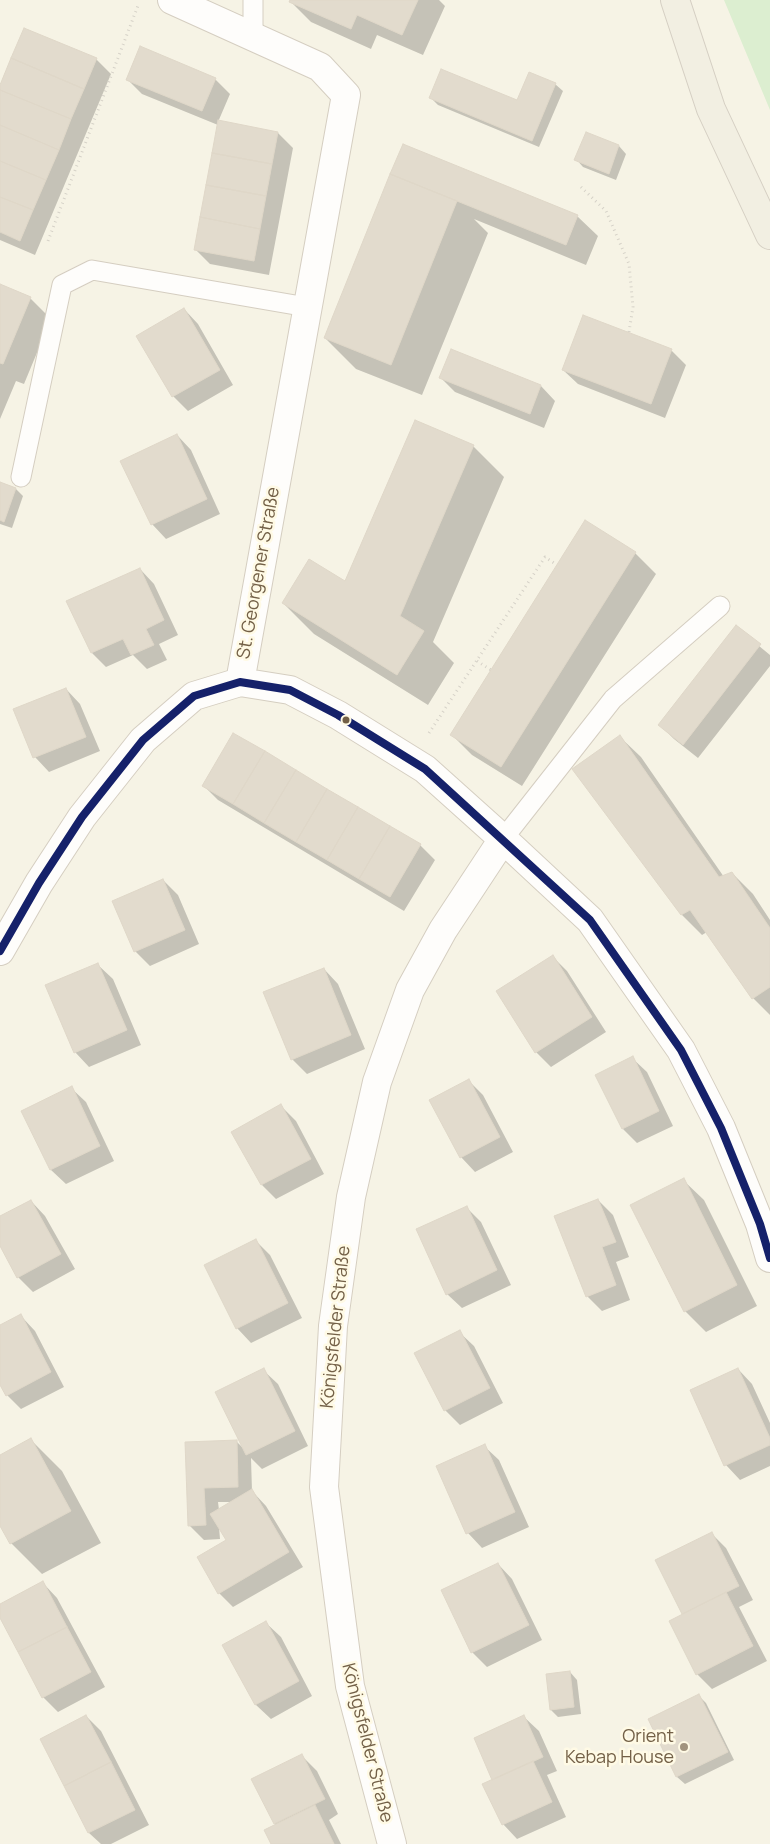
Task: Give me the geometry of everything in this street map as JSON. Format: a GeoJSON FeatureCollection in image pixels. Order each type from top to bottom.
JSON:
{"type":"FeatureCollection","features":[{"type":"Feature","properties":{"kind":"main road"},"geometry":{"type":"LineString","coordinates":[[675,0],[711,109],[770,235]]}},
{"type":"Feature","properties":{"kind":"street","name":"St. Georgener Straße"},"geometry":{"type":"LineString","coordinates":[[0,951],[39,883],[77,825],[143,740],[194,696],[240,682],[346,95],[320,67],[172,0]]}},
{"type":"Feature","properties":{"kind":"street"},"geometry":{"type":"LineString","coordinates":[[240,682],[290,690],[338,715],[425,769],[590,920],[681,1050],[721,1128],[760,1224],[770,1258]]}},
{"type":"Feature","properties":{"kind":"street","name":"Königsfelder Straße"},"geometry":{"type":"LineString","coordinates":[[392,1844],[350,1686],[324,1487],[332,1326],[351,1197],[377,1082],[410,990],[443,930],[503,839]]}},
{"type":"Feature","properties":{"kind":"lane"},"geometry":{"type":"LineString","coordinates":[[253,0],[253,36]]}},
{"type":"Feature","properties":{"kind":"lane"},"geometry":{"type":"LineString","coordinates":[[21,477],[62,286],[92,270],[307,306]]}},
{"type":"Feature","properties":{"kind":"lane"},"geometry":{"type":"LineString","coordinates":[[503,839],[613,699],[720,606]]}},
{"type":"Feature","properties":{"kind":"path"},"geometry":{"type":"LineString","coordinates":[[48,241],[140,0]]}},
{"type":"Feature","properties":{"kind":"path"},"geometry":{"type":"LineString","coordinates":[[581,187],[606,211],[629,264],[633,307],[629,332]]}},
{"type":"Feature","properties":{"kind":"path"},"geometry":{"type":"LineString","coordinates":[[411,761],[545,557],[557,565]]}},
{"type":"Feature","properties":{"kind":"path"},"geometry":{"type":"LineString","coordinates":[[477,660],[491,670]]}},
{"type":"Feature","properties":{"kind":"green space"},"geometry":{"type":"Polygon","coordinates":[[[724,0],[770,0],[770,110],[724,0]]]}},
{"type":"Feature","properties":{"kind":"building"},"geometry":{"type":"Polygon","coordinates":[[[290,0],[418,0],[402,35],[357,15],[351,29],[289,2],[290,0]]]}},
{"type":"Feature","properties":{"kind":"building"},"geometry":{"type":"Polygon","coordinates":[[[24,28],[97,58],[84,89],[11,58],[24,28]]]}},
{"type":"Feature","properties":{"kind":"building"},"geometry":{"type":"Polygon","coordinates":[[[140,46],[216,78],[202,111],[126,80],[140,46]]]}},
{"type":"Feature","properties":{"kind":"building"},"geometry":{"type":"Polygon","coordinates":[[[11,58],[84,89],[71,119],[0,90],[0,85],[11,58]]]}},
{"type":"Feature","properties":{"kind":"building"},"geometry":{"type":"Polygon","coordinates":[[[441,69],[517,100],[529,72],[556,83],[532,141],[429,98],[441,69]]]}},
{"type":"Feature","properties":{"kind":"building"},"geometry":{"type":"Polygon","coordinates":[[[0,90],[71,119],[59,150],[0,125],[0,90]]]}},
{"type":"Feature","properties":{"kind":"building"},"geometry":{"type":"Polygon","coordinates":[[[218,120],[278,132],[272,164],[212,153],[218,120]]]}},
{"type":"Feature","properties":{"kind":"building"},"geometry":{"type":"Polygon","coordinates":[[[0,125],[59,150],[46,180],[0,161],[0,125]]]}},
{"type":"Feature","properties":{"kind":"building"},"geometry":{"type":"Polygon","coordinates":[[[586,132],[619,145],[609,174],[574,160],[586,132]]]}},
{"type":"Feature","properties":{"kind":"building"},"geometry":{"type":"Polygon","coordinates":[[[403,144],[578,215],[566,245],[390,174],[403,144]]]}},
{"type":"Feature","properties":{"kind":"building"},"geometry":{"type":"Polygon","coordinates":[[[212,153],[272,164],[266,196],[206,185],[212,153]]]}},
{"type":"Feature","properties":{"kind":"building"},"geometry":{"type":"Polygon","coordinates":[[[0,161],[46,180],[33,210],[0,197],[0,161]]]}},
{"type":"Feature","properties":{"kind":"building"},"geometry":{"type":"Polygon","coordinates":[[[390,174],[457,201],[391,365],[324,338],[390,174]]]}},
{"type":"Feature","properties":{"kind":"building"},"geometry":{"type":"Polygon","coordinates":[[[206,185],[266,196],[260,229],[200,217],[206,185]]]}},
{"type":"Feature","properties":{"kind":"building"},"geometry":{"type":"Polygon","coordinates":[[[0,197],[33,210],[20,241],[0,232],[0,197]]]}},
{"type":"Feature","properties":{"kind":"building"},"geometry":{"type":"Polygon","coordinates":[[[200,217],[260,229],[254,261],[194,250],[200,217]]]}},
{"type":"Feature","properties":{"kind":"building"},"geometry":{"type":"Polygon","coordinates":[[[0,284],[31,297],[3,364],[0,363],[0,284]]]}},
{"type":"Feature","properties":{"kind":"building"},"geometry":{"type":"Polygon","coordinates":[[[184,308],[220,370],[172,397],[136,336],[184,308]]]}},
{"type":"Feature","properties":{"kind":"building"},"geometry":{"type":"Polygon","coordinates":[[[583,315],[672,349],[651,404],[562,370],[583,315]]]}},
{"type":"Feature","properties":{"kind":"building"},"geometry":{"type":"Polygon","coordinates":[[[451,349],[541,385],[530,414],[439,378],[451,349]]]}},
{"type":"Feature","properties":{"kind":"building"},"geometry":{"type":"Polygon","coordinates":[[[415,420],[474,445],[400,616],[424,631],[397,675],[282,603],[309,559],[345,581],[415,420]]]}},
{"type":"Feature","properties":{"kind":"building"},"geometry":{"type":"Polygon","coordinates":[[[177,434],[207,499],[151,525],[120,461],[177,434]]]}},
{"type":"Feature","properties":{"kind":"building"},"geometry":{"type":"Polygon","coordinates":[[[0,482],[16,488],[4,522],[0,520],[0,482]]]}},
{"type":"Feature","properties":{"kind":"building"},"geometry":{"type":"Polygon","coordinates":[[[585,520],[636,552],[501,767],[450,735],[585,520]]]}},
{"type":"Feature","properties":{"kind":"building"},"geometry":{"type":"Polygon","coordinates":[[[140,568],[164,620],[146,629],[154,645],[131,655],[123,639],[91,653],[66,601],[140,568]]]}},
{"type":"Feature","properties":{"kind":"building"},"geometry":{"type":"Polygon","coordinates":[[[736,625],[761,644],[683,745],[658,725],[736,625]]]}},
{"type":"Feature","properties":{"kind":"building"},"geometry":{"type":"Polygon","coordinates":[[[66,688],[86,737],[33,758],[13,709],[66,688]]]}},
{"type":"Feature","properties":{"kind":"building"},"geometry":{"type":"Polygon","coordinates":[[[233,733],[265,751],[233,804],[202,786],[233,733]]]}},
{"type":"Feature","properties":{"kind":"building"},"geometry":{"type":"Polygon","coordinates":[[[620,735],[719,877],[732,872],[770,928],[770,987],[752,999],[690,910],[681,915],[572,769],[620,735]]]}},
{"type":"Feature","properties":{"kind":"building"},"geometry":{"type":"Polygon","coordinates":[[[265,751],[296,770],[264,823],[233,804],[265,751]]]}},
{"type":"Feature","properties":{"kind":"building"},"geometry":{"type":"Polygon","coordinates":[[[296,770],[327,789],[296,842],[264,823],[296,770]]]}},
{"type":"Feature","properties":{"kind":"building"},"geometry":{"type":"Polygon","coordinates":[[[327,789],[358,807],[327,860],[296,842],[327,789]]]}},
{"type":"Feature","properties":{"kind":"building"},"geometry":{"type":"Polygon","coordinates":[[[358,807],[390,826],[359,879],[327,860],[358,807]]]}},
{"type":"Feature","properties":{"kind":"building"},"geometry":{"type":"Polygon","coordinates":[[[390,826],[421,844],[390,897],[359,879],[390,826]]]}},
{"type":"Feature","properties":{"kind":"building"},"geometry":{"type":"Polygon","coordinates":[[[163,879],[185,930],[134,952],[112,901],[163,879]]]}},
{"type":"Feature","properties":{"kind":"building"},"geometry":{"type":"Polygon","coordinates":[[[553,955],[592,1017],[535,1053],[496,991],[553,955]]]}},
{"type":"Feature","properties":{"kind":"building"},"geometry":{"type":"Polygon","coordinates":[[[98,963],[127,1030],[74,1053],[45,985],[98,963]]]}},
{"type":"Feature","properties":{"kind":"building"},"geometry":{"type":"Polygon","coordinates":[[[324,968],[351,1035],[291,1060],[263,992],[324,968]]]}},
{"type":"Feature","properties":{"kind":"building"},"geometry":{"type":"Polygon","coordinates":[[[633,1056],[659,1111],[622,1129],[595,1075],[633,1056]]]}},
{"type":"Feature","properties":{"kind":"building"},"geometry":{"type":"Polygon","coordinates":[[[469,1079],[500,1137],[460,1158],[429,1100],[469,1079]]]}},
{"type":"Feature","properties":{"kind":"building"},"geometry":{"type":"Polygon","coordinates":[[[72,1086],[100,1146],[50,1170],[21,1111],[72,1086]]]}},
{"type":"Feature","properties":{"kind":"building"},"geometry":{"type":"Polygon","coordinates":[[[281,1104],[311,1159],[261,1185],[231,1132],[281,1104]]]}},
{"type":"Feature","properties":{"kind":"building"},"geometry":{"type":"Polygon","coordinates":[[[684,1178],[737,1285],[684,1312],[630,1205],[684,1178]]]}},
{"type":"Feature","properties":{"kind":"building"},"geometry":{"type":"Polygon","coordinates":[[[598,1199],[616,1242],[602,1247],[616,1285],[586,1297],[554,1216],[598,1199]]]}},
{"type":"Feature","properties":{"kind":"building"},"geometry":{"type":"Polygon","coordinates":[[[31,1200],[61,1254],[17,1278],[0,1246],[0,1216],[31,1200]]]}},
{"type":"Feature","properties":{"kind":"building"},"geometry":{"type":"Polygon","coordinates":[[[467,1206],[497,1270],[446,1295],[416,1229],[467,1206]]]}},
{"type":"Feature","properties":{"kind":"building"},"geometry":{"type":"Polygon","coordinates":[[[256,1239],[288,1303],[236,1329],[204,1265],[256,1239]]]}},
{"type":"Feature","properties":{"kind":"building"},"geometry":{"type":"Polygon","coordinates":[[[21,1314],[51,1372],[6,1396],[0,1385],[0,1325],[21,1314]]]}},
{"type":"Feature","properties":{"kind":"building"},"geometry":{"type":"Polygon","coordinates":[[[460,1330],[490,1388],[444,1411],[414,1353],[460,1330]]]}},
{"type":"Feature","properties":{"kind":"building"},"geometry":{"type":"Polygon","coordinates":[[[264,1368],[295,1431],[246,1455],[215,1392],[264,1368]]]}},
{"type":"Feature","properties":{"kind":"building"},"geometry":{"type":"Polygon","coordinates":[[[738,1368],[770,1438],[770,1445],[724,1466],[690,1390],[738,1368]]]}},
{"type":"Feature","properties":{"kind":"building"},"geometry":{"type":"Polygon","coordinates":[[[31,1438],[71,1511],[10,1544],[0,1526],[0,1455],[31,1438]]]}},
{"type":"Feature","properties":{"kind":"building"},"geometry":{"type":"Polygon","coordinates":[[[237,1440],[238,1487],[204,1488],[206,1525],[188,1526],[185,1442],[237,1440]]]}},
{"type":"Feature","properties":{"kind":"building"},"geometry":{"type":"Polygon","coordinates":[[[485,1444],[515,1512],[466,1534],[436,1466],[485,1444]]]}},
{"type":"Feature","properties":{"kind":"building"},"geometry":{"type":"Polygon","coordinates":[[[252,1489],[289,1552],[218,1594],[197,1557],[226,1540],[210,1514],[252,1489]]]}},
{"type":"Feature","properties":{"kind":"building"},"geometry":{"type":"Polygon","coordinates":[[[712,1532],[739,1586],[682,1614],[655,1560],[712,1532]]]}},
{"type":"Feature","properties":{"kind":"building"},"geometry":{"type":"Polygon","coordinates":[[[498,1563],[529,1625],[471,1653],[441,1590],[498,1563]]]}},
{"type":"Feature","properties":{"kind":"building"},"geometry":{"type":"Polygon","coordinates":[[[43,1581],[67,1627],[18,1652],[0,1618],[0,1604],[43,1581]]]}},
{"type":"Feature","properties":{"kind":"building"},"geometry":{"type":"Polygon","coordinates":[[[726,1592],[753,1646],[696,1675],[669,1621],[726,1592]]]}},
{"type":"Feature","properties":{"kind":"building"},"geometry":{"type":"Polygon","coordinates":[[[266,1621],[299,1681],[255,1705],[222,1645],[266,1621]]]}},
{"type":"Feature","properties":{"kind":"building"},"geometry":{"type":"Polygon","coordinates":[[[67,1627],[91,1672],[42,1698],[18,1652],[67,1627]]]}},
{"type":"Feature","properties":{"kind":"building"},"geometry":{"type":"Polygon","coordinates":[[[570,1671],[574,1707],[550,1710],[546,1674],[570,1671]]]}},
{"type":"Feature","properties":{"kind":"building"},"geometry":{"type":"Polygon","coordinates":[[[699,1694],[728,1752],[676,1777],[648,1719],[699,1694]]]}},
{"type":"Feature","properties":{"kind":"building"},"geometry":{"type":"Polygon","coordinates":[[[86,1715],[111,1762],[64,1786],[40,1739],[86,1715]]]}},
{"type":"Feature","properties":{"kind":"building"},"geometry":{"type":"Polygon","coordinates":[[[524,1715],[543,1757],[492,1780],[474,1738],[524,1715]]]}},
{"type":"Feature","properties":{"kind":"building"},"geometry":{"type":"Polygon","coordinates":[[[302,1754],[325,1799],[274,1824],[251,1779],[302,1754]]]}},
{"type":"Feature","properties":{"kind":"building"},"geometry":{"type":"Polygon","coordinates":[[[533,1761],[552,1802],[502,1825],[482,1784],[533,1761]]]}},
{"type":"Feature","properties":{"kind":"building"},"geometry":{"type":"Polygon","coordinates":[[[111,1762],[135,1810],[88,1833],[64,1786],[111,1762]]]}},
{"type":"Feature","properties":{"kind":"building"},"geometry":{"type":"Polygon","coordinates":[[[315,1805],[334,1844],[271,1844],[264,1830],[315,1805]]]}},
{"type":"Feature","properties":{"kind":"transit line"},"geometry":{"type":"LineString","coordinates":[[0,951],[39,883],[82,817],[143,740],[194,696],[240,682],[290,690],[338,715],[425,769],[590,920],[681,1050],[721,1128],[760,1224],[770,1258]]}},
{"type":"Feature","properties":{"kind":"place","name":"Orient Kebap House"},"geometry":{"type":"Point","coordinates":[684,1747]}}]}
